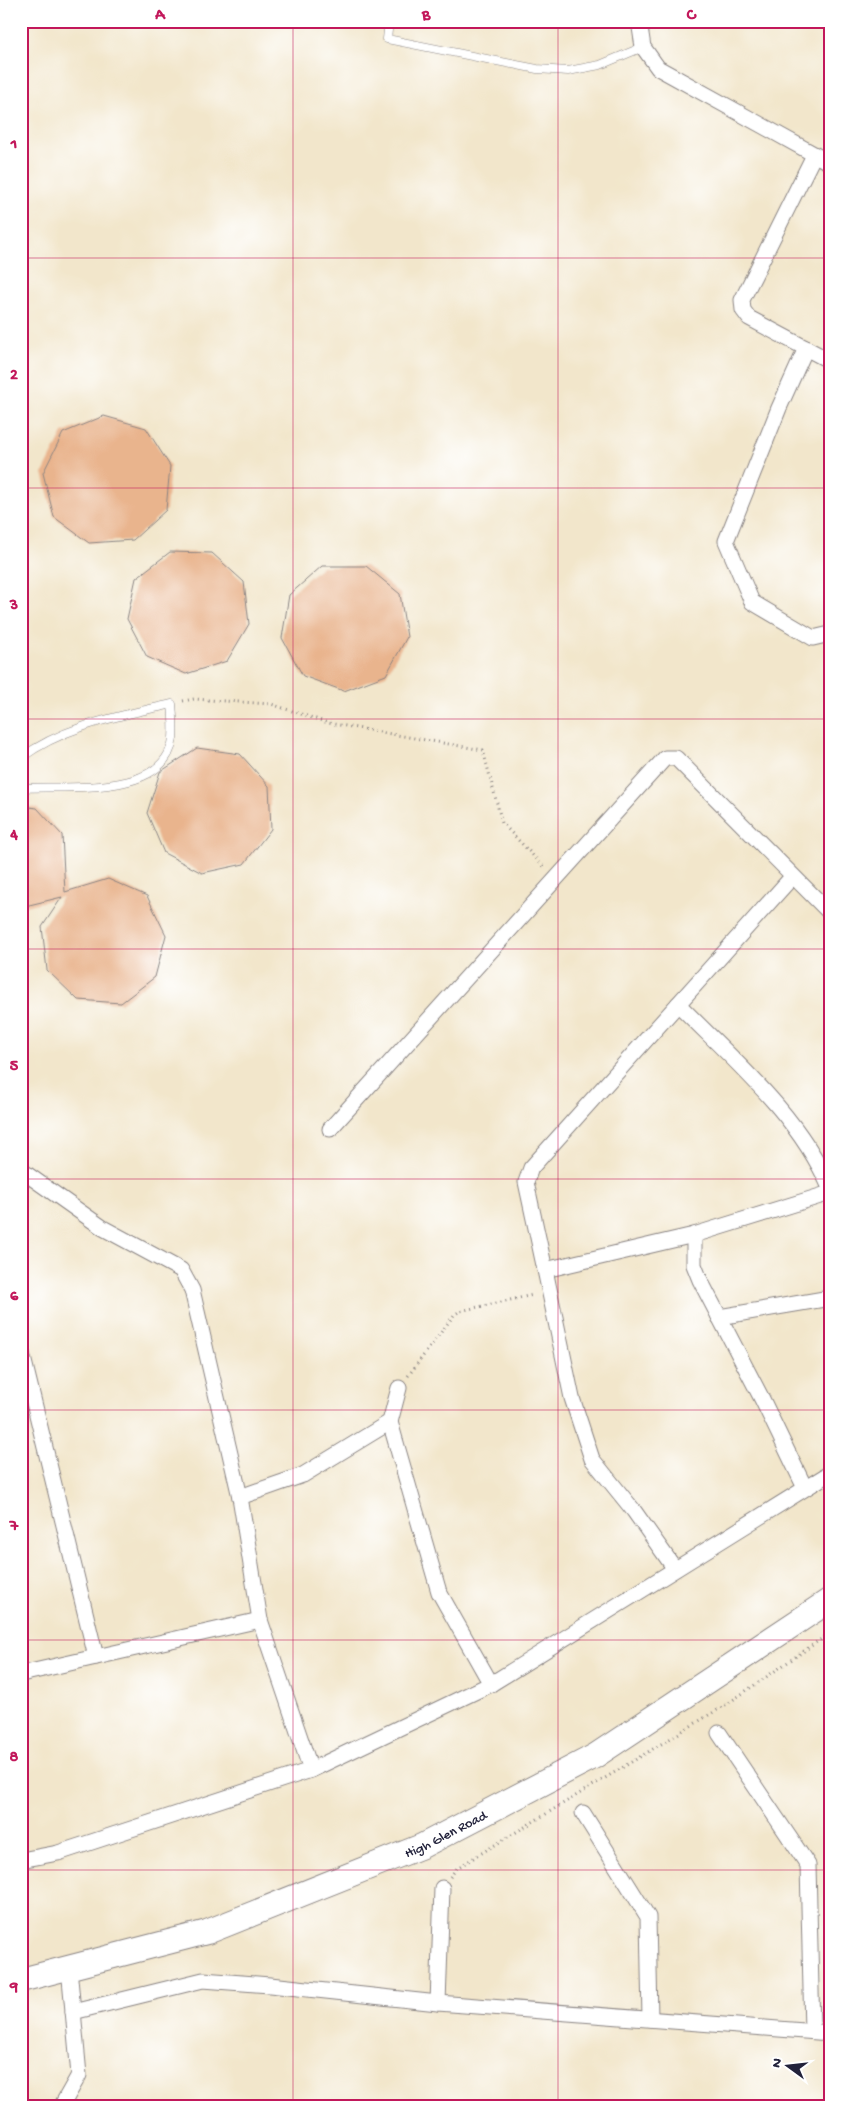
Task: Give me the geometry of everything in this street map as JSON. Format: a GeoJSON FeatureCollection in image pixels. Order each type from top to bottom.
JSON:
{"type":"FeatureCollection","features":[{"type":"Feature","properties":{"kind":"main road","name":"High Glen Road"},"geometry":{"type":"LineString","coordinates":[[21,1980],[207,1932],[422,1846],[595,1756],[830,1600]]}},
{"type":"Feature","properties":{"kind":"street"},"geometry":{"type":"LineString","coordinates":[[639,21],[643,48],[658,68],[830,163]]}},
{"type":"Feature","properties":{"kind":"street"},"geometry":{"type":"LineString","coordinates":[[814,155],[741,305],[749,318],[830,361]]}},
{"type":"Feature","properties":{"kind":"street"},"geometry":{"type":"LineString","coordinates":[[806,348],[779,408],[726,541],[752,602],[813,638],[830,634]]}},
{"type":"Feature","properties":{"kind":"street"},"geometry":{"type":"LineString","coordinates":[[330,1129],[555,878],[662,760],[668,756],[676,758],[830,914]]}},
{"type":"Feature","properties":{"kind":"street"},"geometry":{"type":"LineString","coordinates":[[675,1569],[634,1511],[598,1470],[592,1459],[572,1398],[551,1292],[526,1182],[528,1170],[792,876]]}},
{"type":"Feature","properties":{"kind":"street"},"geometry":{"type":"LineString","coordinates":[[678,1004],[781,1110],[820,1165],[830,1188]]}},
{"type":"Feature","properties":{"kind":"street"},"geometry":{"type":"LineString","coordinates":[[21,1170],[102,1228],[171,1263],[187,1278],[192,1290],[240,1497],[260,1620],[310,1770]]}},
{"type":"Feature","properties":{"kind":"street"},"geometry":{"type":"LineString","coordinates":[[546,1270],[694,1235],[830,1193]]}},
{"type":"Feature","properties":{"kind":"street"},"geometry":{"type":"LineString","coordinates":[[694,1235],[694,1265],[805,1488]]}},
{"type":"Feature","properties":{"kind":"street"},"geometry":{"type":"LineString","coordinates":[[719,1317],[830,1298]]}},
{"type":"Feature","properties":{"kind":"street"},"geometry":{"type":"LineString","coordinates":[[21,1349],[96,1657]]}},
{"type":"Feature","properties":{"kind":"street"},"geometry":{"type":"LineString","coordinates":[[399,1388],[390,1422],[439,1592],[491,1684]]}},
{"type":"Feature","properties":{"kind":"street"},"geometry":{"type":"LineString","coordinates":[[240,1497],[303,1475],[390,1422]]}},
{"type":"Feature","properties":{"kind":"street"},"geometry":{"type":"LineString","coordinates":[[21,1860],[58,1853],[310,1770],[491,1684],[830,1473]]}},
{"type":"Feature","properties":{"kind":"street"},"geometry":{"type":"LineString","coordinates":[[21,1674],[260,1620]]}},
{"type":"Feature","properties":{"kind":"street"},"geometry":{"type":"LineString","coordinates":[[719,1733],[808,1865],[812,2031]]}},
{"type":"Feature","properties":{"kind":"street"},"geometry":{"type":"LineString","coordinates":[[583,1813],[648,1917],[650,2019]]}},
{"type":"Feature","properties":{"kind":"street"},"geometry":{"type":"LineString","coordinates":[[438,2003],[442,1888]]}},
{"type":"Feature","properties":{"kind":"street"},"geometry":{"type":"LineString","coordinates":[[61,2107],[79,2075],[69,1968]]}},
{"type":"Feature","properties":{"kind":"street"},"geometry":{"type":"LineString","coordinates":[[73,2012],[203,1980],[270,1985],[438,2003],[830,2032]]}},
{"type":"Feature","properties":{"kind":"lane"},"geometry":{"type":"LineString","coordinates":[[389,21],[387,39],[537,69],[568,72],[600,65],[643,48]]}},
{"type":"Feature","properties":{"kind":"lane"},"geometry":{"type":"LineString","coordinates":[[21,758],[54,738],[90,724],[172,704],[173,740],[166,758],[147,776],[118,784],[21,788]]}},
{"type":"Feature","properties":{"kind":"path"},"geometry":{"type":"LineString","coordinates":[[172,704],[194,699],[271,704],[328,723],[483,750],[502,823],[555,878]]}},
{"type":"Feature","properties":{"kind":"path"},"geometry":{"type":"LineString","coordinates":[[399,1388],[454,1315],[460,1311],[551,1292]]}},
{"type":"Feature","properties":{"kind":"path"},"geometry":{"type":"LineString","coordinates":[[442,1888],[457,1868],[727,1704],[830,1633]]}},
{"type":"Feature","properties":{"kind":"building"},"geometry":{"type":"Polygon","coordinates":[[[104,416],[146,428],[170,466],[166,510],[133,540],[89,543],[54,517],[43,473],[63,433],[104,416]]]}},
{"type":"Feature","properties":{"kind":"building"},"geometry":{"type":"Polygon","coordinates":[[[170,552],[212,553],[244,582],[249,624],[227,661],[186,674],[147,657],[127,619],[136,578],[170,552]]]}},
{"type":"Feature","properties":{"kind":"building"},"geometry":{"type":"Polygon","coordinates":[[[322,566],[366,566],[400,594],[407,637],[386,675],[344,691],[303,676],[282,638],[289,595],[322,566]]]}},
{"type":"Feature","properties":{"kind":"building"},"geometry":{"type":"Polygon","coordinates":[[[197,748],[240,754],[269,786],[271,829],[244,864],[202,873],[164,853],[147,813],[160,772],[197,748]]]}},
{"type":"Feature","properties":{"kind":"building"},"geometry":{"type":"Polygon","coordinates":[[[21,806],[37,808],[62,835],[65,892],[108,879],[147,896],[166,935],[155,977],[121,1003],[78,1000],[47,970],[42,927],[62,897],[21,907],[21,806]]]}}]}
